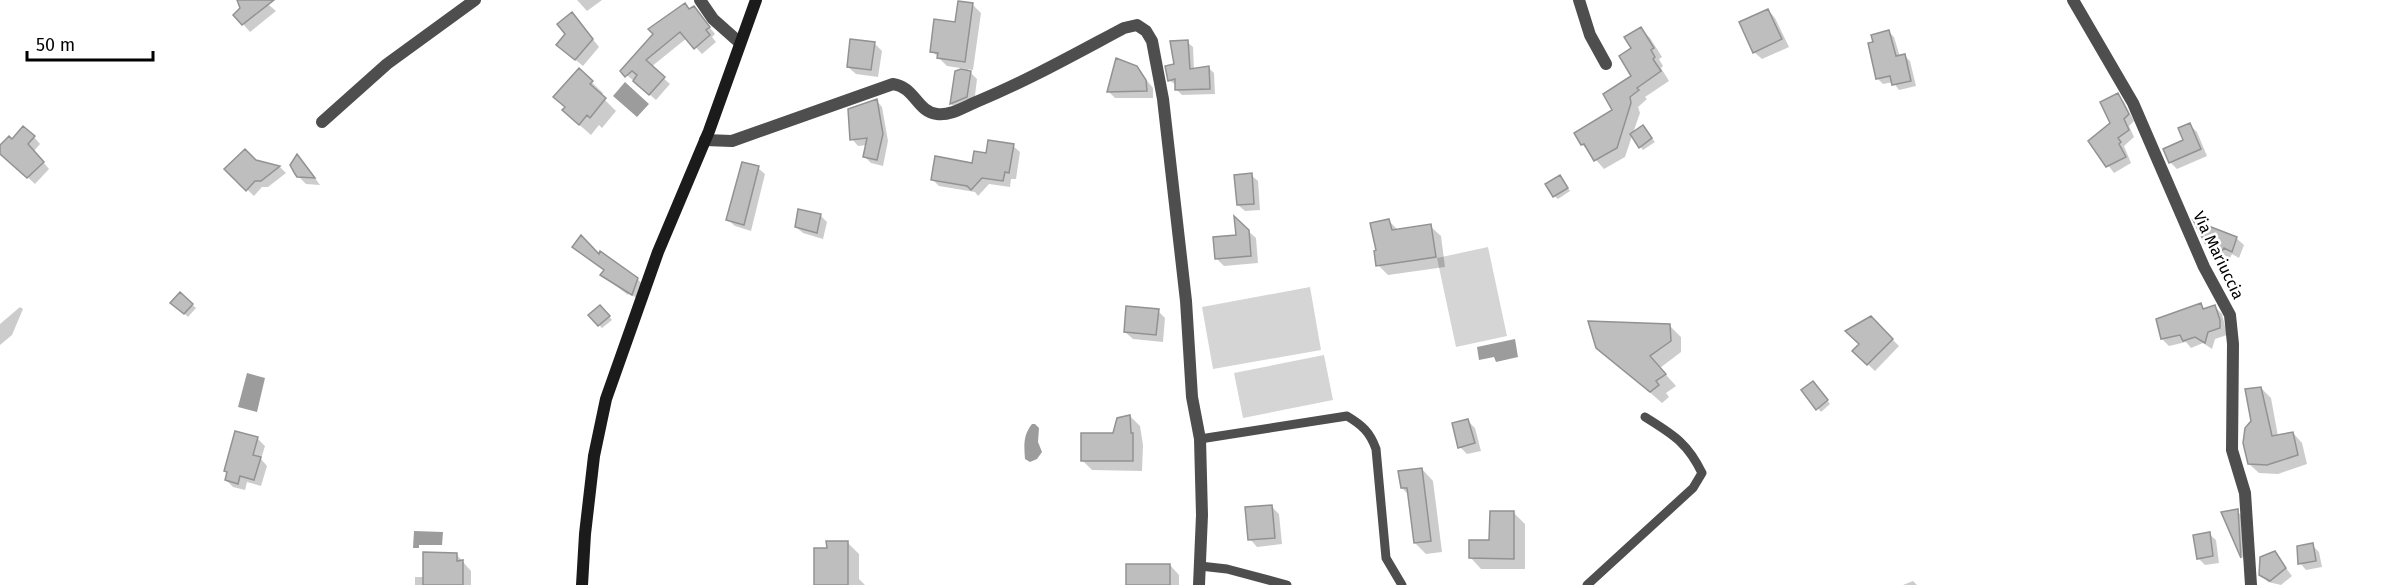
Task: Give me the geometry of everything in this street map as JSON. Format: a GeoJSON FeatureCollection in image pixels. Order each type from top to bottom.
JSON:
{"type":"FeatureCollection","features":[{"type":"Feature","properties":{"kind":"main road"},"geometry":{"type":"LineString","coordinates":[[582,585],[594,456],[606,399],[657,252],[705,140],[756,0]]}},
{"type":"Feature","properties":{"kind":"street"},"geometry":{"type":"LineString","coordinates":[[322,122],[387,64],[475,0]]}},
{"type":"Feature","properties":{"kind":"street"},"geometry":{"type":"LineString","coordinates":[[700,0],[712,18],[740,43]]}},
{"type":"Feature","properties":{"kind":"street"},"geometry":{"type":"LineString","coordinates":[[1579,0],[1590,35],[1606,64]]}},
{"type":"Feature","properties":{"kind":"street","name":"Via Mariuccia"},"geometry":{"type":"LineString","coordinates":[[2073,0],[2133,103],[2204,267],[2230,315],[2233,344],[2232,450],[2244,493],[2251,585]]}},
{"type":"Feature","properties":{"kind":"street"},"geometry":{"type":"LineString","coordinates":[[705,140],[732,141],[783,125],[893,84],[902,85],[924,109],[935,114],[947,114],[1012,87],[1124,28],[1137,26],[1146,31],[1152,41],[1163,99],[1186,301],[1192,397],[1200,439],[1202,515],[1199,585]]}},
{"type":"Feature","properties":{"kind":"lane"},"geometry":{"type":"LineString","coordinates":[[1200,439],[1347,416],[1360,424],[1371,435],[1376,448],[1386,558],[1402,585]]}},
{"type":"Feature","properties":{"kind":"lane"},"geometry":{"type":"LineString","coordinates":[[1587,585],[1693,488],[1702,473],[1696,460],[1678,438],[1645,417]]}},
{"type":"Feature","properties":{"kind":"lane"},"geometry":{"type":"LineString","coordinates":[[1200,566],[1227,569],[1287,585]]}},
{"type":"Feature","properties":{"kind":"shaded area"},"geometry":{"type":"Polygon","coordinates":[[[625,82],[649,104],[637,117],[613,96],[625,82]]]}},
{"type":"Feature","properties":{"kind":"shaded area"},"geometry":{"type":"Polygon","coordinates":[[[1488,247],[1507,336],[1456,347],[1437,258],[1488,247]]]}},
{"type":"Feature","properties":{"kind":"shaded area"},"geometry":{"type":"Polygon","coordinates":[[[1310,287],[1321,350],[1213,369],[1202,307],[1310,287]]]}},
{"type":"Feature","properties":{"kind":"shaded area"},"geometry":{"type":"Polygon","coordinates":[[[1515,339],[1518,357],[1496,362],[1494,357],[1479,360],[1477,347],[1515,339]]]}},
{"type":"Feature","properties":{"kind":"shaded area"},"geometry":{"type":"Polygon","coordinates":[[[1324,355],[1333,400],[1243,418],[1234,373],[1324,355]]]}},
{"type":"Feature","properties":{"kind":"shaded area"},"geometry":{"type":"Polygon","coordinates":[[[247,373],[265,378],[257,412],[238,407],[247,373]]]}},
{"type":"Feature","properties":{"kind":"shaded area"},"geometry":{"type":"Polygon","coordinates":[[[1032,424],[1039,428],[1038,442],[1042,452],[1037,459],[1030,462],[1025,459],[1024,445],[1027,432],[1032,424]]]}},
{"type":"Feature","properties":{"kind":"shaded area"},"geometry":{"type":"Polygon","coordinates":[[[414,531],[443,532],[442,545],[419,545],[419,548],[413,548],[414,531]]]}},
{"type":"Feature","properties":{"kind":"building"},"geometry":{"type":"Polygon","coordinates":[[[237,0],[274,0],[242,25],[233,15],[240,8],[237,0]]]}},
{"type":"Feature","properties":{"kind":"building"},"geometry":{"type":"Polygon","coordinates":[[[958,1],[973,3],[965,62],[937,58],[938,53],[930,52],[934,19],[955,22],[958,1]]]}},
{"type":"Feature","properties":{"kind":"building"},"geometry":{"type":"Polygon","coordinates":[[[685,3],[689,9],[694,6],[710,27],[706,30],[710,35],[694,49],[680,32],[646,60],[665,77],[649,95],[633,81],[637,75],[632,71],[625,77],[620,71],[653,34],[648,29],[685,3]]]}},
{"type":"Feature","properties":{"kind":"building"},"geometry":{"type":"Polygon","coordinates":[[[1768,9],[1782,39],[1753,53],[1739,22],[1768,9]]]}},
{"type":"Feature","properties":{"kind":"building"},"geometry":{"type":"Polygon","coordinates":[[[572,12],[593,39],[575,60],[556,45],[565,34],[557,24],[572,12]]]}},
{"type":"Feature","properties":{"kind":"building"},"geometry":{"type":"Polygon","coordinates":[[[1641,27],[1654,48],[1651,50],[1655,57],[1653,59],[1661,71],[1637,88],[1639,90],[1630,97],[1631,103],[1617,148],[1594,161],[1574,133],[1612,110],[1603,94],[1631,76],[1619,56],[1631,48],[1624,37],[1641,27]]]}},
{"type":"Feature","properties":{"kind":"building"},"geometry":{"type":"Polygon","coordinates":[[[1889,30],[1896,56],[1905,54],[1911,81],[1892,85],[1890,76],[1876,79],[1868,43],[1873,42],[1871,35],[1889,30]]]}},
{"type":"Feature","properties":{"kind":"building"},"geometry":{"type":"Polygon","coordinates":[[[850,39],[875,42],[871,70],[847,67],[850,39]]]}},
{"type":"Feature","properties":{"kind":"building"},"geometry":{"type":"Polygon","coordinates":[[[1188,40],[1190,69],[1209,66],[1210,89],[1175,90],[1175,79],[1168,81],[1165,66],[1174,64],[1170,41],[1188,40]]]}},
{"type":"Feature","properties":{"kind":"building"},"geometry":{"type":"Polygon","coordinates":[[[1116,58],[1137,66],[1146,80],[1147,91],[1107,92],[1116,58]]]}},
{"type":"Feature","properties":{"kind":"building"},"geometry":{"type":"Polygon","coordinates":[[[579,68],[593,81],[590,84],[606,98],[590,118],[587,115],[579,125],[562,110],[565,107],[553,97],[579,68]]]}},
{"type":"Feature","properties":{"kind":"building"},"geometry":{"type":"Polygon","coordinates":[[[961,69],[971,71],[967,97],[950,104],[955,71],[961,69]]]}},
{"type":"Feature","properties":{"kind":"building"},"geometry":{"type":"Polygon","coordinates":[[[2118,93],[2129,114],[2124,119],[2129,130],[2118,138],[2126,157],[2106,167],[2088,141],[2110,123],[2100,102],[2118,93]]]}},
{"type":"Feature","properties":{"kind":"building"},"geometry":{"type":"Polygon","coordinates":[[[877,99],[883,134],[877,160],[863,157],[867,138],[850,140],[848,109],[877,99]]]}},
{"type":"Feature","properties":{"kind":"building"},"geometry":{"type":"Polygon","coordinates":[[[2190,123],[2201,149],[2169,163],[2163,149],[2183,140],[2178,128],[2190,123]]]}},
{"type":"Feature","properties":{"kind":"building"},"geometry":{"type":"Polygon","coordinates":[[[1643,125],[1652,138],[1639,148],[1630,134],[1643,125]]]}},
{"type":"Feature","properties":{"kind":"building"},"geometry":{"type":"Polygon","coordinates":[[[23,126],[35,136],[28,144],[44,162],[27,178],[0,154],[0,145],[9,136],[12,139],[23,126]]]}},
{"type":"Feature","properties":{"kind":"building"},"geometry":{"type":"Polygon","coordinates":[[[988,140],[1014,144],[1009,173],[1005,172],[1003,181],[982,178],[971,190],[967,186],[931,180],[935,156],[972,163],[974,151],[986,153],[988,140]]]}},
{"type":"Feature","properties":{"kind":"building"},"geometry":{"type":"Polygon","coordinates":[[[245,149],[256,160],[280,166],[261,181],[255,181],[246,191],[224,169],[245,149]]]}},
{"type":"Feature","properties":{"kind":"building"},"geometry":{"type":"Polygon","coordinates":[[[297,154],[315,178],[297,177],[290,165],[297,154]]]}},
{"type":"Feature","properties":{"kind":"building"},"geometry":{"type":"Polygon","coordinates":[[[742,162],[759,166],[744,225],[726,220],[742,162]]]}},
{"type":"Feature","properties":{"kind":"building"},"geometry":{"type":"Polygon","coordinates":[[[1252,173],[1254,204],[1237,205],[1234,175],[1252,173]]]}},
{"type":"Feature","properties":{"kind":"building"},"geometry":{"type":"Polygon","coordinates":[[[1560,175],[1568,188],[1553,197],[1545,184],[1560,175]]]}},
{"type":"Feature","properties":{"kind":"building"},"geometry":{"type":"Polygon","coordinates":[[[798,209],[821,214],[817,233],[795,227],[798,209]]]}},
{"type":"Feature","properties":{"kind":"building"},"geometry":{"type":"Polygon","coordinates":[[[1234,216],[1249,230],[1251,256],[1215,259],[1213,237],[1236,235],[1234,216]]]}},
{"type":"Feature","properties":{"kind":"building"},"geometry":{"type":"Polygon","coordinates":[[[1389,219],[1392,230],[1431,224],[1436,257],[1376,266],[1374,251],[1376,250],[1370,223],[1389,219]]]}},
{"type":"Feature","properties":{"kind":"building"},"geometry":{"type":"Polygon","coordinates":[[[2193,220],[2237,237],[2232,252],[2224,248],[2222,251],[2205,243],[2193,220]]]}},
{"type":"Feature","properties":{"kind":"building"},"geometry":{"type":"Polygon","coordinates":[[[581,235],[599,254],[600,251],[638,278],[632,295],[600,275],[604,270],[572,247],[581,235]]]}},
{"type":"Feature","properties":{"kind":"building"},"geometry":{"type":"Polygon","coordinates":[[[180,292],[193,304],[184,314],[170,303],[180,292]]]}},
{"type":"Feature","properties":{"kind":"building"},"geometry":{"type":"Polygon","coordinates":[[[2201,303],[2203,309],[2215,305],[2220,320],[2220,328],[2208,332],[2205,343],[2195,337],[2183,341],[2180,335],[2161,339],[2156,319],[2201,303]]]}},
{"type":"Feature","properties":{"kind":"building"},"geometry":{"type":"Polygon","coordinates":[[[600,305],[610,316],[598,326],[588,315],[600,305]]]}},
{"type":"Feature","properties":{"kind":"building"},"geometry":{"type":"Polygon","coordinates":[[[1126,306],[1159,309],[1156,335],[1124,332],[1126,306]]]}},
{"type":"Feature","properties":{"kind":"building"},"geometry":{"type":"Polygon","coordinates":[[[1871,316],[1893,339],[1867,365],[1852,351],[1859,344],[1845,331],[1871,316]]]}},
{"type":"Feature","properties":{"kind":"building"},"geometry":{"type":"Polygon","coordinates":[[[1588,321],[1670,324],[1671,341],[1650,356],[1666,374],[1656,381],[1659,385],[1650,392],[1596,348],[1588,321]]]}},
{"type":"Feature","properties":{"kind":"building"},"geometry":{"type":"Polygon","coordinates":[[[1813,381],[1828,400],[1816,410],[1801,390],[1813,381]]]}},
{"type":"Feature","properties":{"kind":"building"},"geometry":{"type":"Polygon","coordinates":[[[2261,387],[2272,436],[2293,432],[2298,455],[2267,465],[2248,464],[2243,443],[2245,428],[2251,421],[2245,389],[2261,387]]]}},
{"type":"Feature","properties":{"kind":"building"},"geometry":{"type":"Polygon","coordinates":[[[1130,415],[1131,433],[1133,433],[1133,461],[1081,461],[1081,433],[1113,433],[1117,418],[1130,415]]]}},
{"type":"Feature","properties":{"kind":"building"},"geometry":{"type":"Polygon","coordinates":[[[1468,419],[1475,443],[1458,448],[1452,423],[1468,419]]]}},
{"type":"Feature","properties":{"kind":"building"},"geometry":{"type":"Polygon","coordinates":[[[235,431],[258,437],[253,455],[261,457],[254,480],[240,476],[238,484],[225,480],[227,472],[224,471],[235,431]]]}},
{"type":"Feature","properties":{"kind":"building"},"geometry":{"type":"Polygon","coordinates":[[[1422,468],[1431,541],[1414,543],[1407,488],[1401,488],[1398,471],[1422,468]]]}},
{"type":"Feature","properties":{"kind":"building"},"geometry":{"type":"Polygon","coordinates":[[[1272,505],[1275,538],[1248,540],[1245,507],[1272,505]]]}},
{"type":"Feature","properties":{"kind":"building"},"geometry":{"type":"Polygon","coordinates":[[[2238,509],[2241,558],[2221,512],[2238,509]]]}},
{"type":"Feature","properties":{"kind":"building"},"geometry":{"type":"Polygon","coordinates":[[[1490,511],[1514,511],[1514,559],[1469,558],[1469,540],[1489,540],[1490,511]]]}},
{"type":"Feature","properties":{"kind":"building"},"geometry":{"type":"Polygon","coordinates":[[[2210,532],[2213,556],[2197,559],[2193,535],[2210,532]]]}},
{"type":"Feature","properties":{"kind":"building"},"geometry":{"type":"Polygon","coordinates":[[[826,541],[848,541],[848,585],[814,585],[814,548],[827,548],[826,541]]]}},
{"type":"Feature","properties":{"kind":"building"},"geometry":{"type":"Polygon","coordinates":[[[2313,543],[2316,561],[2298,564],[2297,546],[2313,543]]]}},
{"type":"Feature","properties":{"kind":"building"},"geometry":{"type":"Polygon","coordinates":[[[2275,551],[2286,568],[2270,581],[2259,575],[2260,557],[2275,551]]]}},
{"type":"Feature","properties":{"kind":"building"},"geometry":{"type":"Polygon","coordinates":[[[423,552],[457,553],[457,561],[463,560],[463,585],[423,585],[423,552]]]}},
{"type":"Feature","properties":{"kind":"building"},"geometry":{"type":"Polygon","coordinates":[[[1126,564],[1170,564],[1170,585],[1126,585],[1126,564]]]}}]}
